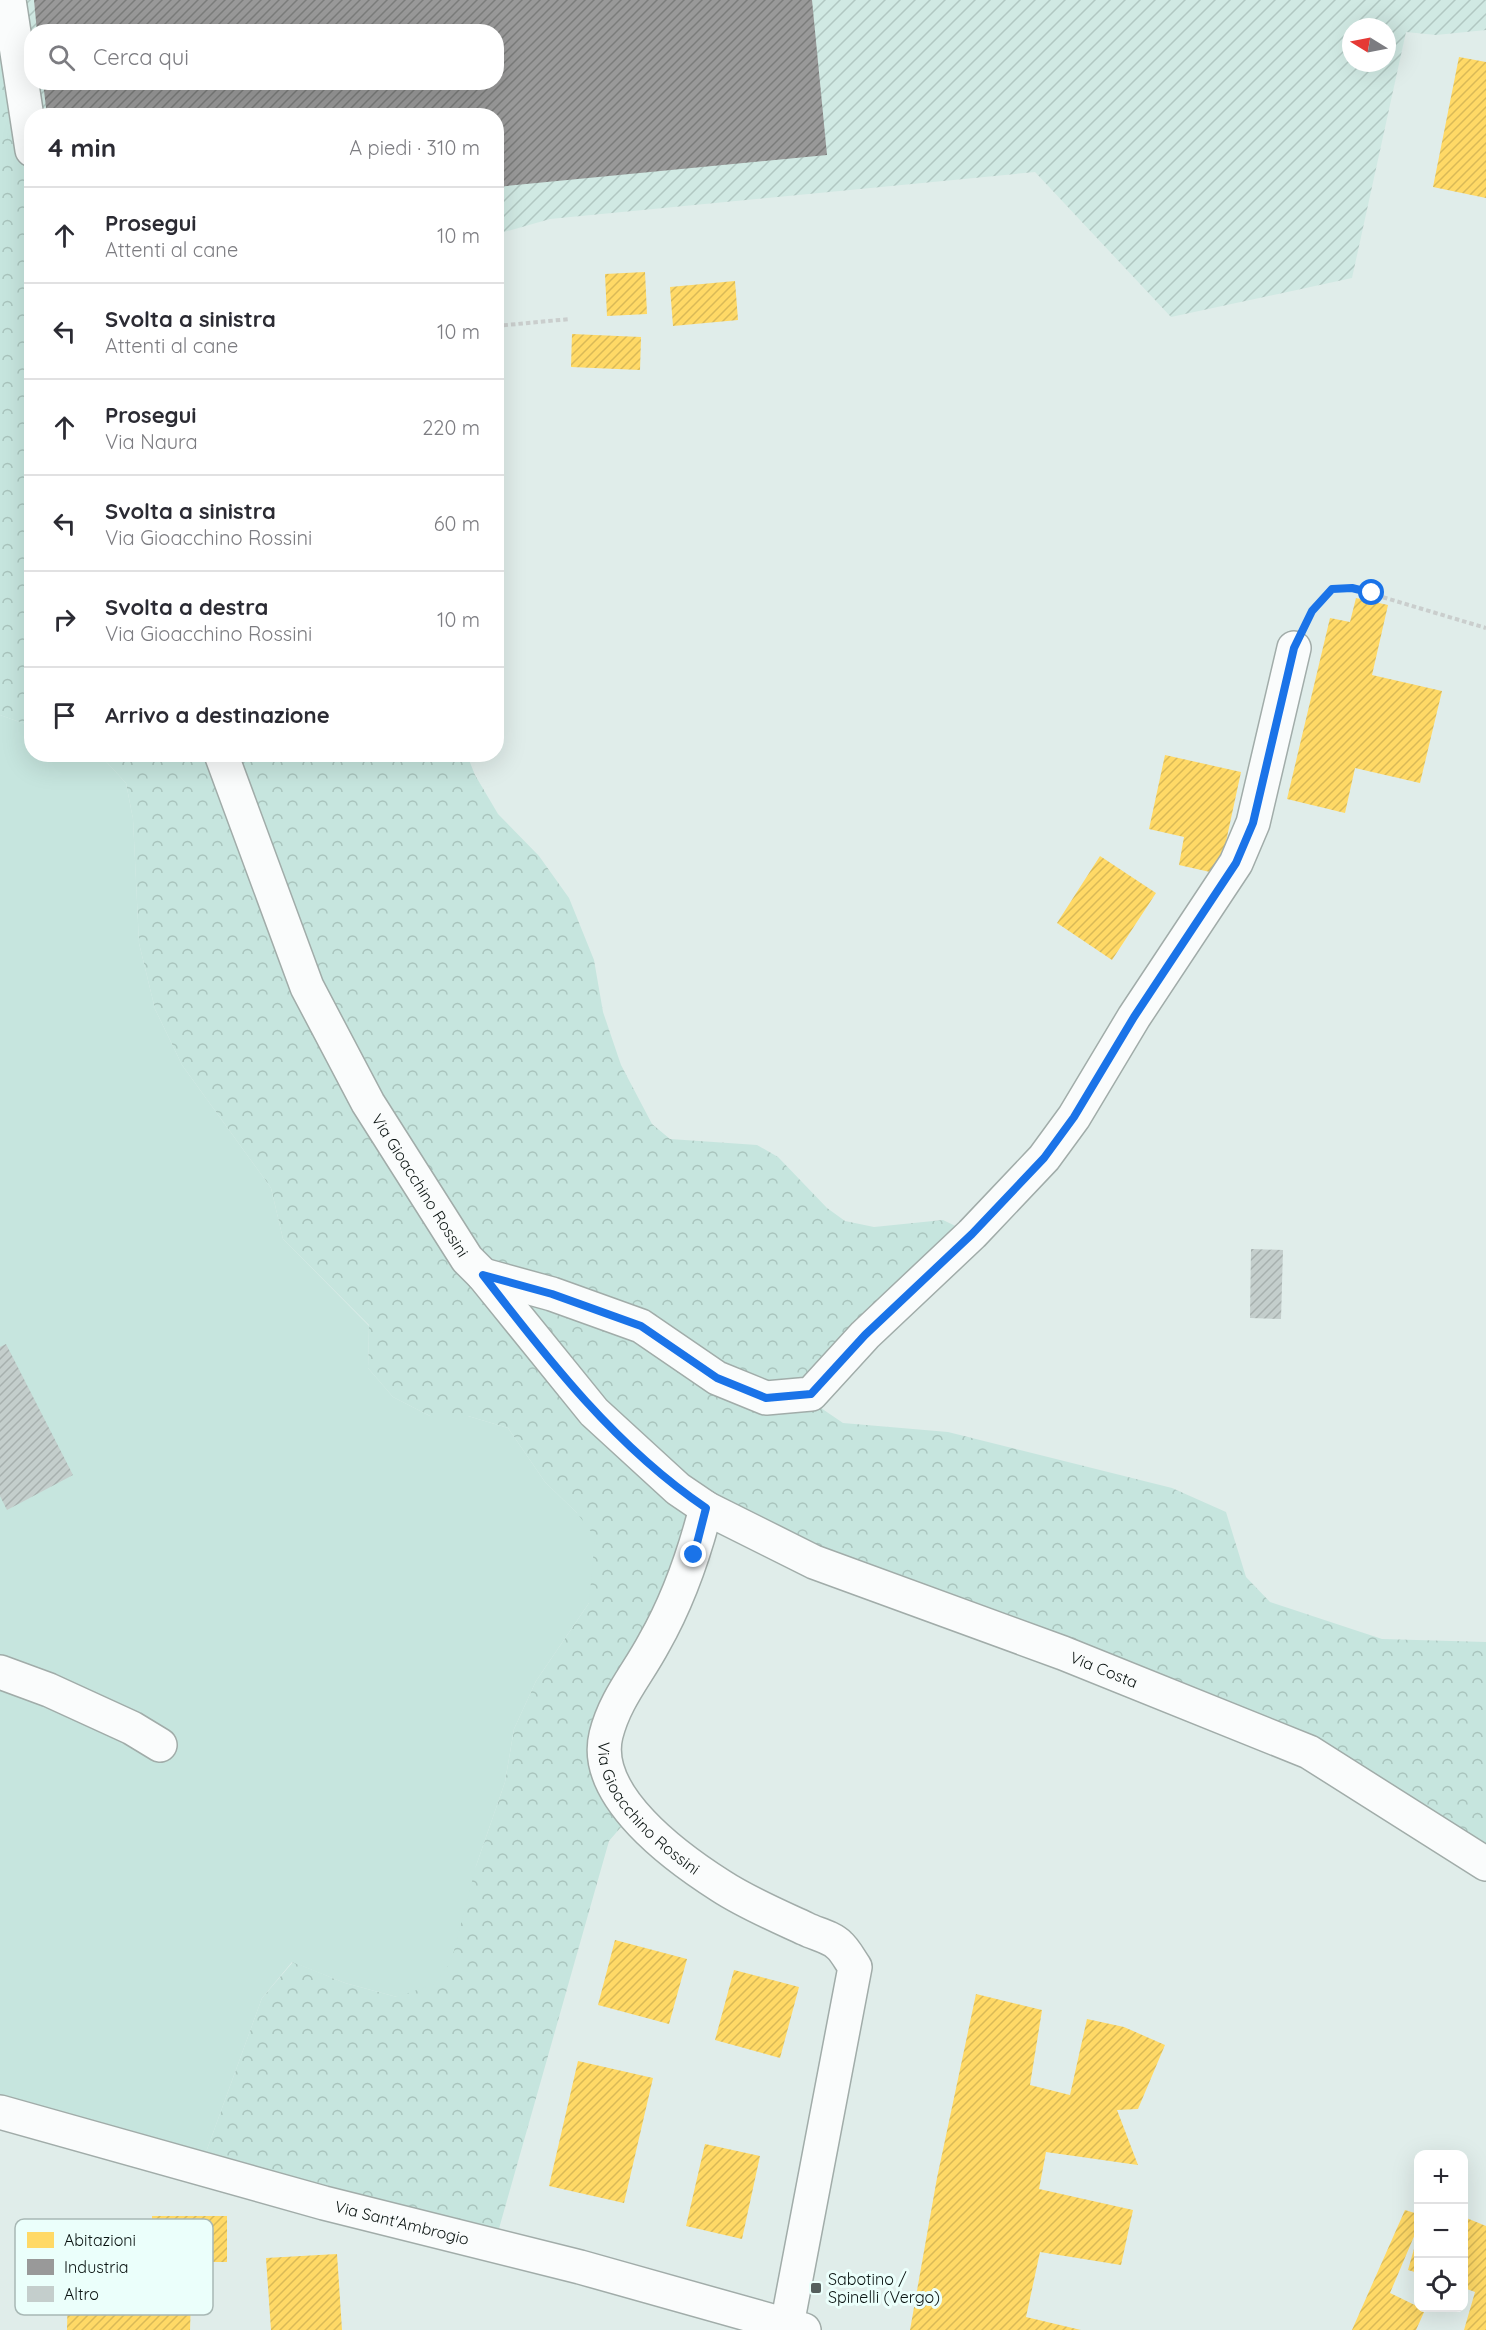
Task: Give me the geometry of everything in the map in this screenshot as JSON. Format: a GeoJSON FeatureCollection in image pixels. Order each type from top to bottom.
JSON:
{"type":"FeatureCollection","features":[{"type":"Feature","properties":{"kind":"street"},"geometry":{"type":"LineString","coordinates":[[9,0],[26,108]]}},
{"type":"Feature","properties":{"kind":"street"},"geometry":{"type":"LineString","coordinates":[[483,1275],[552,1294],[641,1326],[717,1378],[766,1398],[811,1394],[865,1335],[972,1234],[1044,1158],[1074,1117],[1134,1017],[1236,863],[1253,823],[1294,648]]}},
{"type":"Feature","properties":{"kind":"street","name":"Via Gioacchino Rossini"},"geometry":{"type":"LineString","coordinates":[[224,762],[307,987],[368,1103],[467,1259],[483,1275],[594,1412],[678,1489],[706,1508],[694,1555],[682,1577],[675,1603],[653,1646],[618,1699],[605,1737],[610,1780],[619,1797],[654,1835],[721,1886],[839,1944],[855,1967],[795,2328]]}},
{"type":"Feature","properties":{"kind":"street","name":"Via Costa"},"geometry":{"type":"LineString","coordinates":[[706,1508],[814,1562],[1063,1653],[1309,1752],[1486,1864]]}},
{"type":"Feature","properties":{"kind":"street"},"geometry":{"type":"LineString","coordinates":[[0,1672],[49,1690],[132,1728],[160,1745]]}},
{"type":"Feature","properties":{"kind":"street","name":"Via Sant'Ambrogio"},"geometry":{"type":"LineString","coordinates":[[0,2112],[324,2203],[580,2267],[795,2328]]}},
{"type":"Feature","properties":{"kind":"path"},"geometry":{"type":"LineString","coordinates":[[504,325],[570,319]]}},
{"type":"Feature","properties":{"kind":"path"},"geometry":{"type":"LineString","coordinates":[[1294,648],[1312,611],[1332,589],[1352,588],[1372,593],[1486,628]]}},
{"type":"Feature","properties":{"kind":"shaded area"},"geometry":{"type":"Polygon","coordinates":[[[9,0],[1486,0],[1486,30],[1436,35],[1406,32],[1352,278],[1171,317],[1035,172],[550,219],[504,232],[504,108],[30,108],[27,90],[504,90],[504,24],[24,24],[24,76],[9,0]]]}},
{"type":"Feature","properties":{"kind":"green space"},"geometry":{"type":"Polygon","coordinates":[[[0,0],[24,116],[24,724],[0,715],[0,0]]]}},
{"type":"Feature","properties":{"kind":"green space"},"geometry":{"type":"Polygon","coordinates":[[[0,715],[24,724],[24,762],[106,762],[126,783],[133,819],[139,943],[155,1009],[182,1065],[271,1188],[283,1239],[369,1326],[368,1368],[393,1397],[430,1416],[468,1416],[508,1428],[545,1482],[577,1513],[595,1537],[589,1603],[536,1681],[514,1729],[505,1782],[476,1866],[451,1962],[434,1984],[397,1997],[345,1983],[292,1962],[262,1998],[205,2155],[0,2106],[0,715]]]}},
{"type":"Feature","properties":{"kind":"green space"},"geometry":{"type":"Polygon","coordinates":[[[106,762],[470,762],[498,814],[539,856],[569,898],[594,960],[603,1012],[621,1065],[652,1124],[670,1139],[757,1145],[778,1157],[827,1208],[845,1221],[874,1227],[943,1220],[972,1234],[818,1406],[843,1423],[948,1432],[1172,1488],[1226,1512],[1246,1577],[1270,1602],[1382,1639],[1486,1642],[1486,1864],[1396,1806],[706,1508],[605,1737],[633,1813],[609,1841],[498,2232],[205,2155],[262,1998],[293,1962],[345,1983],[397,1997],[476,1866],[505,1782],[514,1729],[536,1681],[589,1603],[577,1513],[545,1482],[508,1428],[468,1416],[430,1416],[393,1397],[368,1368],[369,1325],[283,1239],[271,1188],[182,1065],[155,1009],[139,943],[133,819],[126,783],[106,762]]]}},
{"type":"Feature","properties":{"kind":"building: Abitazioni"},"geometry":{"type":"Polygon","coordinates":[[[1459,57],[1486,62],[1486,198],[1433,187],[1459,57]]]}},
{"type":"Feature","properties":{"kind":"building: Abitazioni"},"geometry":{"type":"Polygon","coordinates":[[[645,272],[647,314],[607,316],[605,274],[645,272]]]}},
{"type":"Feature","properties":{"kind":"building: Abitazioni"},"geometry":{"type":"Polygon","coordinates":[[[735,281],[738,320],[673,326],[670,287],[735,281]]]}},
{"type":"Feature","properties":{"kind":"building: Abitazioni"},"geometry":{"type":"Polygon","coordinates":[[[572,334],[641,337],[640,370],[571,367],[572,334]]]}},
{"type":"Feature","properties":{"kind":"building: Abitazioni"},"geometry":{"type":"Polygon","coordinates":[[[1356,598],[1388,605],[1372,675],[1442,691],[1420,783],[1355,768],[1345,813],[1287,799],[1330,618],[1350,622],[1356,598]]]}},
{"type":"Feature","properties":{"kind":"building: Abitazioni"},"geometry":{"type":"Polygon","coordinates":[[[1165,755],[1241,772],[1219,874],[1179,865],[1184,837],[1149,829],[1165,755]]]}},
{"type":"Feature","properties":{"kind":"building: Abitazioni"},"geometry":{"type":"Polygon","coordinates":[[[1100,856],[1156,893],[1112,960],[1057,923],[1100,856]]]}},
{"type":"Feature","properties":{"kind":"building: Abitazioni"},"geometry":{"type":"Polygon","coordinates":[[[615,1940],[687,1959],[669,2024],[598,2005],[615,1940]]]}},
{"type":"Feature","properties":{"kind":"building: Abitazioni"},"geometry":{"type":"Polygon","coordinates":[[[734,1970],[799,1987],[780,2058],[715,2040],[734,1970]]]}},
{"type":"Feature","properties":{"kind":"building: Abitazioni"},"geometry":{"type":"Polygon","coordinates":[[[976,1994],[1042,2010],[1030,2085],[1070,2095],[1087,2019],[1124,2027],[1165,2045],[1138,2109],[1117,2110],[1138,2165],[1046,2152],[1039,2189],[1133,2210],[1121,2265],[1040,2252],[1026,2317],[1081,2330],[910,2330],[937,2178],[976,1994]]]}},
{"type":"Feature","properties":{"kind":"building: Abitazioni"},"geometry":{"type":"Polygon","coordinates":[[[578,2061],[653,2078],[624,2203],[549,2186],[578,2061]]]}},
{"type":"Feature","properties":{"kind":"building: Abitazioni"},"geometry":{"type":"Polygon","coordinates":[[[705,2144],[760,2156],[742,2239],[686,2226],[705,2144]]]}},
{"type":"Feature","properties":{"kind":"building: Abitazioni"},"geometry":{"type":"Polygon","coordinates":[[[1405,2210],[1414,2213],[1414,2236],[1390,2293],[1414,2305],[1414,2312],[1424,2312],[1416,2330],[1352,2330],[1405,2210]]]}},
{"type":"Feature","properties":{"kind":"building: Abitazioni"},"geometry":{"type":"Polygon","coordinates":[[[152,2216],[227,2216],[227,2262],[213,2262],[213,2219],[152,2219],[152,2216]]]}},
{"type":"Feature","properties":{"kind":"building: Abitazioni"},"geometry":{"type":"Polygon","coordinates":[[[1468,2219],[1486,2226],[1486,2330],[1464,2330],[1475,2292],[1468,2289],[1468,2219]]]}},
{"type":"Feature","properties":{"kind":"building: Abitazioni"},"geometry":{"type":"Polygon","coordinates":[[[1414,2249],[1414,2272],[1408,2270],[1414,2249]]]}},
{"type":"Feature","properties":{"kind":"building: Abitazioni"},"geometry":{"type":"Polygon","coordinates":[[[337,2254],[342,2330],[271,2330],[266,2258],[337,2254]]]}},
{"type":"Feature","properties":{"kind":"building: Abitazioni"},"geometry":{"type":"Polygon","coordinates":[[[67,2315],[190,2315],[190,2330],[67,2330],[67,2315]]]}},
{"type":"Feature","properties":{"kind":"building: Industria"},"geometry":{"type":"Polygon","coordinates":[[[34,0],[812,0],[827,155],[504,186],[504,108],[46,108],[44,90],[504,90],[504,24],[36,24],[34,0]]]}},
{"type":"Feature","properties":{"kind":"building: Altro"},"geometry":{"type":"Polygon","coordinates":[[[1251,1249],[1283,1250],[1281,1319],[1250,1318],[1251,1249]]]}},
{"type":"Feature","properties":{"kind":"building: Altro"},"geometry":{"type":"Polygon","coordinates":[[[6,1344],[73,1475],[7,1510],[0,1496],[0,1347],[6,1344]]]}},
{"type":"Feature","properties":{"kind":"place","name":"Sabotino / Spinelli (Vergo)"},"geometry":{"type":"Point","coordinates":[816,2288]}},
{"type":"Feature","properties":{"kind":"route"},"geometry":{"type":"LineString","coordinates":[[694,1555],[706,1508],[678,1489],[594,1412],[483,1275],[552,1294],[641,1326],[717,1378],[766,1398],[811,1394],[865,1335],[972,1234],[1044,1158],[1074,1117],[1134,1017],[1236,863],[1253,823],[1294,648],[1312,611],[1332,589],[1352,588],[1372,593]]}}]}
